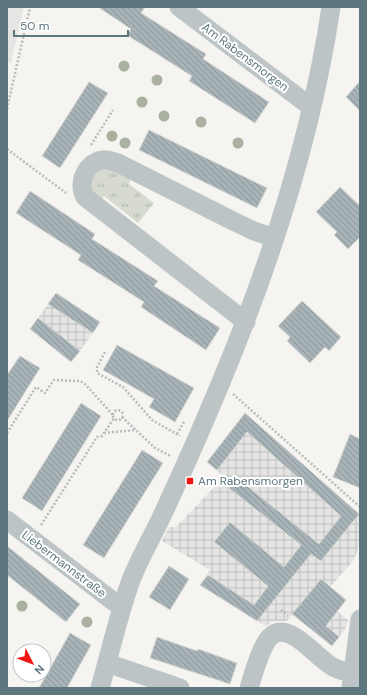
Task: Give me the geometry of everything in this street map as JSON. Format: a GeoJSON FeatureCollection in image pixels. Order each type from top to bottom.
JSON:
{"type":"FeatureCollection","features":[{"type":"Feature","properties":{"kind":"street","name":"Am Rabensmorgen"},"geometry":{"type":"LineString","coordinates":[[179,7],[311,107]]}},
{"type":"Feature","properties":{"kind":"street"},"geometry":{"type":"LineString","coordinates":[[100,688],[122,608],[131,582],[190,456],[258,290],[295,173],[322,60],[327,8]]}},
{"type":"Feature","properties":{"kind":"street"},"geometry":{"type":"LineString","coordinates":[[246,322],[85,196],[82,191],[84,175],[90,166],[96,161],[105,159],[118,164],[254,232],[275,238]]}},
{"type":"Feature","properties":{"kind":"street","name":"Liebermannstraße"},"geometry":{"type":"LineString","coordinates":[[7,520],[122,608]]}},
{"type":"Feature","properties":{"kind":"street"},"geometry":{"type":"LineString","coordinates":[[249,688],[262,651],[269,638],[276,631],[286,631],[352,681],[360,619]]}},
{"type":"Feature","properties":{"kind":"street"},"geometry":{"type":"LineString","coordinates":[[107,663],[180,688]]}},
{"type":"Feature","properties":{"kind":"path"},"geometry":{"type":"LineString","coordinates":[[7,109],[30,7]]}},
{"type":"Feature","properties":{"kind":"path"},"geometry":{"type":"LineString","coordinates":[[90,147],[113,110]]}},
{"type":"Feature","properties":{"kind":"path"},"geometry":{"type":"LineString","coordinates":[[7,149],[66,194]]}},
{"type":"Feature","properties":{"kind":"path"},"geometry":{"type":"LineString","coordinates":[[106,352],[97,367],[97,373],[123,387],[152,420],[182,436]]}},
{"type":"Feature","properties":{"kind":"path"},"geometry":{"type":"LineString","coordinates":[[7,433],[36,387],[45,393],[54,380],[80,382],[85,384],[113,417],[118,420],[122,417]]}},
{"type":"Feature","properties":{"kind":"path"},"geometry":{"type":"LineString","coordinates":[[221,383],[360,507]]}},
{"type":"Feature","properties":{"kind":"path"},"geometry":{"type":"LineString","coordinates":[[32,539],[97,436],[102,436],[104,433],[113,417],[114,411],[119,410],[123,413],[122,417],[155,448],[177,459]]}},
{"type":"Feature","properties":{"kind":"path"},"geometry":{"type":"LineString","coordinates":[[104,433],[136,430]]}},
{"type":"Feature","properties":{"kind":"path"},"geometry":{"type":"LineString","coordinates":[[281,610],[290,617]]}},
{"type":"Feature","properties":{"kind":"shaded area"},"geometry":{"type":"Polygon","coordinates":[[[7,7],[24,7],[11,63],[7,62],[7,7]]]}},
{"type":"Feature","properties":{"kind":"shaded area"},"geometry":{"type":"Polygon","coordinates":[[[56,293],[100,322],[80,351],[30,329],[56,293]]]}},
{"type":"Feature","properties":{"kind":"shaded area"},"geometry":{"type":"Polygon","coordinates":[[[245,413],[360,515],[360,543],[354,560],[330,587],[346,600],[337,611],[348,620],[345,629],[332,646],[293,614],[287,621],[274,621],[265,626],[200,585],[210,570],[162,541],[169,527],[176,527],[224,477],[207,462],[245,413]]]}},
{"type":"Feature","properties":{"kind":"green space"},"geometry":{"type":"Polygon","coordinates":[[[101,169],[108,169],[131,178],[129,184],[154,203],[138,223],[104,196],[100,202],[90,191],[91,179],[101,169]]]}},
{"type":"Feature","properties":{"kind":"building"},"geometry":{"type":"Polygon","coordinates":[[[98,7],[145,7],[141,13],[206,54],[203,59],[269,102],[255,123],[189,81],[192,76],[127,35],[131,29],[98,7]]]}},
{"type":"Feature","properties":{"kind":"building"},"geometry":{"type":"Polygon","coordinates":[[[360,81],[360,111],[346,97],[360,81]]]}},
{"type":"Feature","properties":{"kind":"building"},"geometry":{"type":"Polygon","coordinates":[[[89,82],[108,93],[60,168],[42,156],[89,82]]]}},
{"type":"Feature","properties":{"kind":"building"},"geometry":{"type":"Polygon","coordinates":[[[149,130],[267,188],[257,208],[139,150],[149,130]]]}},
{"type":"Feature","properties":{"kind":"building"},"geometry":{"type":"Polygon","coordinates":[[[340,187],[360,206],[360,237],[348,249],[334,235],[337,232],[316,212],[340,187]]]}},
{"type":"Feature","properties":{"kind":"building"},"geometry":{"type":"Polygon","coordinates":[[[30,191],[95,234],[92,239],[158,281],[154,286],[220,328],[206,350],[141,307],[144,302],[78,260],[81,255],[16,213],[30,191]]]}},
{"type":"Feature","properties":{"kind":"building"},"geometry":{"type":"Polygon","coordinates":[[[56,293],[100,322],[93,333],[48,304],[56,293]]]}},
{"type":"Feature","properties":{"kind":"building"},"geometry":{"type":"Polygon","coordinates":[[[302,301],[341,337],[329,351],[325,347],[310,363],[287,341],[290,337],[278,326],[302,301]]]}},
{"type":"Feature","properties":{"kind":"building"},"geometry":{"type":"Polygon","coordinates":[[[38,318],[80,351],[71,362],[30,329],[38,318]]]}},
{"type":"Feature","properties":{"kind":"building"},"geometry":{"type":"Polygon","coordinates":[[[117,345],[194,388],[175,422],[149,407],[154,399],[103,370],[117,345]]]}},
{"type":"Feature","properties":{"kind":"building"},"geometry":{"type":"Polygon","coordinates":[[[20,356],[40,368],[7,421],[7,375],[20,356]]]}},
{"type":"Feature","properties":{"kind":"building"},"geometry":{"type":"Polygon","coordinates":[[[81,403],[101,416],[42,511],[22,498],[81,403]]]}},
{"type":"Feature","properties":{"kind":"building"},"geometry":{"type":"Polygon","coordinates":[[[245,413],[359,514],[321,561],[311,554],[257,621],[200,585],[208,575],[254,605],[268,586],[214,542],[230,522],[284,567],[301,545],[229,488],[237,478],[319,544],[341,516],[247,432],[217,470],[207,462],[245,413]]]}},
{"type":"Feature","properties":{"kind":"building"},"geometry":{"type":"Polygon","coordinates":[[[350,434],[360,439],[360,488],[333,477],[350,434]]]}},
{"type":"Feature","properties":{"kind":"building"},"geometry":{"type":"Polygon","coordinates":[[[142,450],[163,463],[104,558],[83,545],[142,450]]]}},
{"type":"Feature","properties":{"kind":"building"},"geometry":{"type":"Polygon","coordinates":[[[7,546],[80,604],[66,622],[7,575],[7,546]]]}},
{"type":"Feature","properties":{"kind":"building"},"geometry":{"type":"Polygon","coordinates":[[[169,566],[189,579],[170,610],[149,597],[169,566]]]}},
{"type":"Feature","properties":{"kind":"building"},"geometry":{"type":"Polygon","coordinates":[[[321,579],[346,600],[326,626],[339,637],[332,646],[292,614],[321,579]]]}},
{"type":"Feature","properties":{"kind":"building"},"geometry":{"type":"Polygon","coordinates":[[[70,633],[91,645],[67,688],[39,688],[42,683],[52,683],[52,665],[70,633]]]}},
{"type":"Feature","properties":{"kind":"building"},"geometry":{"type":"Polygon","coordinates":[[[157,637],[197,651],[198,649],[237,663],[230,684],[150,658],[157,637]]]}},
{"type":"Feature","properties":{"kind":"place","name":"Am Rabensmorgen"},"geometry":{"type":"Point","coordinates":[190,481]}}]}
